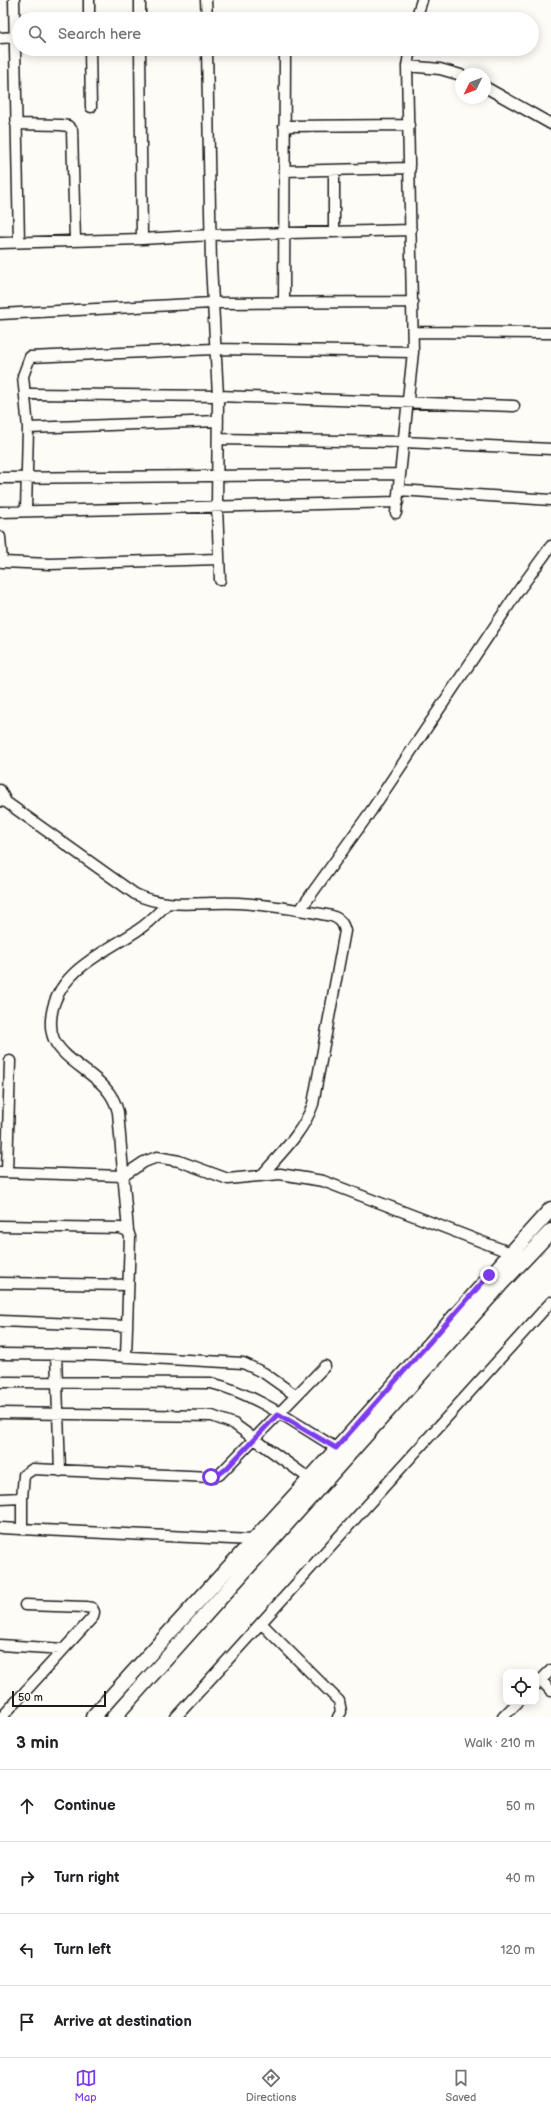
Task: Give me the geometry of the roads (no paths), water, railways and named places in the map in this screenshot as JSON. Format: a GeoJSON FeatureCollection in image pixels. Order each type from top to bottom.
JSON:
{"type":"FeatureCollection","features":[{"type":"Feature","properties":{"kind":"main road"},"geometry":{"type":"LineString","coordinates":[[93,1717],[252,1540],[315,1483],[336,1448],[551,1209]]}},
{"type":"Feature","properties":{"kind":"main road"},"geometry":{"type":"LineString","coordinates":[[114,1717],[262,1549],[315,1483],[551,1231]]}},
{"type":"Feature","properties":{"kind":"street"},"geometry":{"type":"LineString","coordinates":[[14,0],[14,12]]}},
{"type":"Feature","properties":{"kind":"street"},"geometry":{"type":"LineString","coordinates":[[89,0],[90,12]]}},
{"type":"Feature","properties":{"kind":"street"},"geometry":{"type":"LineString","coordinates":[[140,0],[140,12]]}},
{"type":"Feature","properties":{"kind":"street"},"geometry":{"type":"LineString","coordinates":[[206,0],[206,12]]}},
{"type":"Feature","properties":{"kind":"street"},"geometry":{"type":"LineString","coordinates":[[418,12],[422,0]]}},
{"type":"Feature","properties":{"kind":"street"},"geometry":{"type":"LineString","coordinates":[[0,38],[12,37]]}},
{"type":"Feature","properties":{"kind":"street"},"geometry":{"type":"LineString","coordinates":[[15,56],[18,242]]}},
{"type":"Feature","properties":{"kind":"street"},"geometry":{"type":"LineString","coordinates":[[90,56],[91,107]]}},
{"type":"Feature","properties":{"kind":"street"},"geometry":{"type":"LineString","coordinates":[[140,56],[142,239]]}},
{"type":"Feature","properties":{"kind":"street"},"geometry":{"type":"LineString","coordinates":[[207,56],[212,303],[218,396],[217,507],[220,580]]}},
{"type":"Feature","properties":{"kind":"street"},"geometry":{"type":"LineString","coordinates":[[284,303],[285,56]]}},
{"type":"Feature","properties":{"kind":"street"},"geometry":{"type":"LineString","coordinates":[[396,513],[413,352],[407,66],[409,56]]}},
{"type":"Feature","properties":{"kind":"street"},"geometry":{"type":"LineString","coordinates":[[407,66],[440,69],[455,73]]}},
{"type":"Feature","properties":{"kind":"street"},"geometry":{"type":"LineString","coordinates":[[491,90],[551,122]]}},
{"type":"Feature","properties":{"kind":"street"},"geometry":{"type":"LineString","coordinates":[[16,124],[62,125],[68,126],[72,130],[74,241]]}},
{"type":"Feature","properties":{"kind":"street"},"geometry":{"type":"LineString","coordinates":[[284,126],[409,125]]}},
{"type":"Feature","properties":{"kind":"street"},"geometry":{"type":"LineString","coordinates":[[284,171],[410,168]]}},
{"type":"Feature","properties":{"kind":"street"},"geometry":{"type":"LineString","coordinates":[[334,170],[334,232]]}},
{"type":"Feature","properties":{"kind":"street"},"geometry":{"type":"LineString","coordinates":[[0,243],[142,239],[210,235],[411,230]]}},
{"type":"Feature","properties":{"kind":"street"},"geometry":{"type":"LineString","coordinates":[[0,314],[212,303],[413,302]]}},
{"type":"Feature","properties":{"kind":"street"},"geometry":{"type":"LineString","coordinates":[[413,332],[551,333]]}},
{"type":"Feature","properties":{"kind":"street"},"geometry":{"type":"LineString","coordinates":[[26,511],[28,428],[23,376],[30,357],[214,349],[413,352]]}},
{"type":"Feature","properties":{"kind":"street"},"geometry":{"type":"LineString","coordinates":[[31,394],[218,396],[514,406]]}},
{"type":"Feature","properties":{"kind":"street"},"geometry":{"type":"LineString","coordinates":[[28,428],[218,421]]}},
{"type":"Feature","properties":{"kind":"street"},"geometry":{"type":"LineString","coordinates":[[218,439],[404,442],[551,449]]}},
{"type":"Feature","properties":{"kind":"street"},"geometry":{"type":"LineString","coordinates":[[0,478],[400,474]]}},
{"type":"Feature","properties":{"kind":"street"},"geometry":{"type":"LineString","coordinates":[[399,490],[551,500]]}},
{"type":"Feature","properties":{"kind":"street"},"geometry":{"type":"LineString","coordinates":[[0,512],[398,502]]}},
{"type":"Feature","properties":{"kind":"street"},"geometry":{"type":"LineString","coordinates":[[0,537],[2,562],[50,564],[219,559]]}},
{"type":"Feature","properties":{"kind":"street"},"geometry":{"type":"LineString","coordinates":[[300,910],[371,811],[519,590],[551,546]]}},
{"type":"Feature","properties":{"kind":"street"},"geometry":{"type":"LineString","coordinates":[[0,790],[3,802],[135,894],[154,902],[168,904],[235,903],[300,910],[338,918],[344,925],[345,931],[313,1104],[301,1131],[260,1176]]}},
{"type":"Feature","properties":{"kind":"street"},"geometry":{"type":"LineString","coordinates":[[126,1357],[130,1237],[128,1231],[116,1101],[102,1083],[66,1056],[59,1048],[53,1039],[51,1014],[56,997],[78,969],[139,930],[168,904]]}},
{"type":"Feature","properties":{"kind":"street"},"geometry":{"type":"LineString","coordinates":[[10,1061],[5,1097],[4,1172],[123,1176],[144,1162],[157,1157],[179,1161],[228,1179],[280,1174],[323,1181],[511,1253]]}},
{"type":"Feature","properties":{"kind":"street"},"geometry":{"type":"LineString","coordinates":[[0,1226],[120,1228],[128,1231]]}},
{"type":"Feature","properties":{"kind":"street"},"geometry":{"type":"LineString","coordinates":[[0,1283],[128,1285]]}},
{"type":"Feature","properties":{"kind":"street"},"geometry":{"type":"LineString","coordinates":[[176,1717],[551,1302]]}},
{"type":"Feature","properties":{"kind":"street"},"geometry":{"type":"LineString","coordinates":[[0,1321],[127,1326]]}},
{"type":"Feature","properties":{"kind":"street"},"geometry":{"type":"LineString","coordinates":[[0,1354],[56,1354],[243,1363],[264,1373],[295,1395]]}},
{"type":"Feature","properties":{"kind":"street"},"geometry":{"type":"LineString","coordinates":[[56,1354],[60,1471]]}},
{"type":"Feature","properties":{"kind":"street"},"geometry":{"type":"LineString","coordinates":[[22,1529],[24,1475],[28,1471],[33,1469],[211,1477],[218,1475],[226,1469],[295,1395],[325,1366]]}},
{"type":"Feature","properties":{"kind":"street"},"geometry":{"type":"LineString","coordinates":[[0,1382],[211,1383],[229,1387],[248,1396],[336,1448]]}},
{"type":"Feature","properties":{"kind":"street"},"geometry":{"type":"LineString","coordinates":[[0,1413],[212,1416],[234,1424],[315,1483]]}},
{"type":"Feature","properties":{"kind":"street"},"geometry":{"type":"LineString","coordinates":[[0,1499],[22,1498]]}},
{"type":"Feature","properties":{"kind":"street"},"geometry":{"type":"LineString","coordinates":[[0,1528],[252,1540]]}},
{"type":"Feature","properties":{"kind":"street"},"geometry":{"type":"LineString","coordinates":[[5,1714],[93,1617],[94,1612],[92,1608],[25,1604]]}},
{"type":"Feature","properties":{"kind":"street"},"geometry":{"type":"LineString","coordinates":[[261,1624],[340,1701],[341,1712],[338,1717]]}},
{"type":"Feature","properties":{"kind":"street"},"geometry":{"type":"LineString","coordinates":[[0,1645],[64,1649]]}},
{"type":"Feature","properties":{"kind":"street"},"geometry":{"type":"LineString","coordinates":[[539,1681],[551,1670]]}},
{"type":"Feature","properties":{"kind":"street"},"geometry":{"type":"LineString","coordinates":[[539,1683],[551,1691]]}},
{"type":"Feature","properties":{"kind":"street"},"geometry":{"type":"LineString","coordinates":[[503,1717],[515,1705]]}}]}
